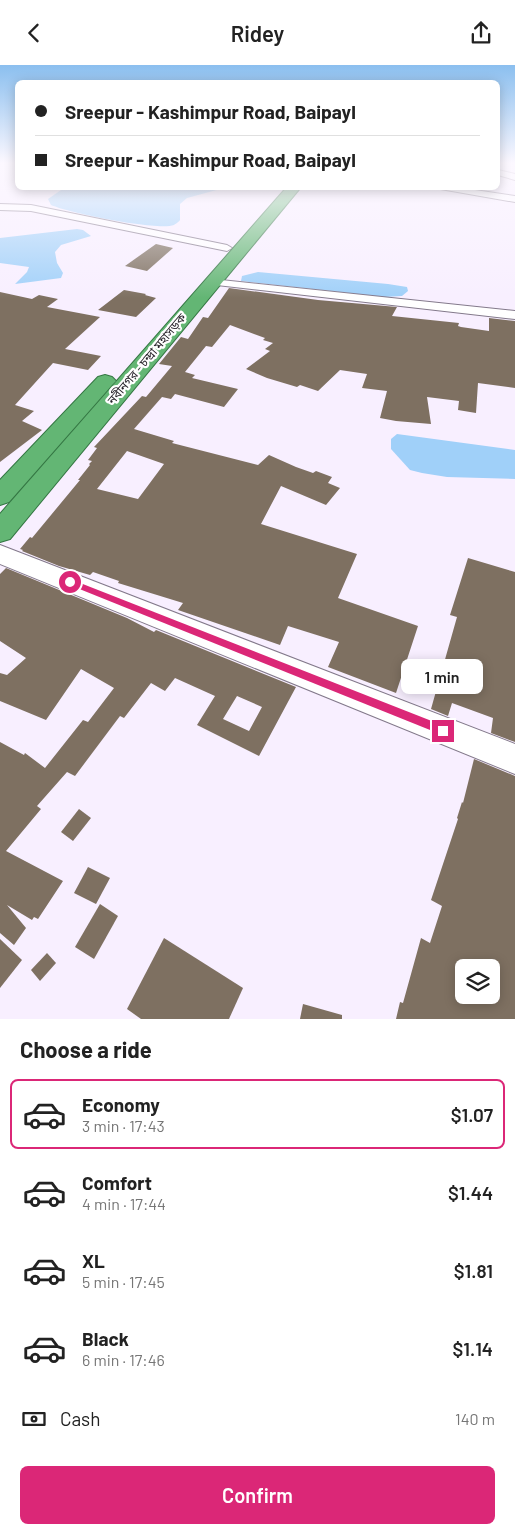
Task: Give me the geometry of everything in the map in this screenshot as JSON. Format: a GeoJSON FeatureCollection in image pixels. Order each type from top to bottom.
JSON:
{"type":"FeatureCollection","features":[{"type":"Feature","properties":{"kind":"highway","name":"নবীনগর - চন্দ্রা মহাসড়ক"},"geometry":{"type":"LineString","coordinates":[[0,496],[263,209]]}},
{"type":"Feature","properties":{"kind":"highway","name":"নবীনগর - চন্দ্রা মহাসড়ক"},"geometry":{"type":"LineString","coordinates":[[0,532],[276,209]]}},
{"type":"Feature","properties":{"kind":"street"},"geometry":{"type":"LineString","coordinates":[[34,209],[227,248]]}},
{"type":"Feature","properties":{"kind":"street"},"geometry":{"type":"LineString","coordinates":[[212,282],[515,315]]}},
{"type":"Feature","properties":{"kind":"street"},"geometry":{"type":"LineString","coordinates":[[0,554],[515,759]]}},
{"type":"Feature","properties":{"kind":"water"},"geometry":{"type":"Polygon","coordinates":[[[63,209],[180,209],[180,221],[174,225],[150,226],[63,209]]]}},
{"type":"Feature","properties":{"kind":"water"},"geometry":{"type":"Polygon","coordinates":[[[77,229],[83,230],[91,236],[61,245],[55,252],[57,263],[63,273],[61,278],[15,284],[27,272],[29,267],[0,263],[0,238],[77,229]]]}},
{"type":"Feature","properties":{"kind":"water"},"geometry":{"type":"Polygon","coordinates":[[[258,272],[388,284],[407,287],[408,291],[402,296],[384,297],[241,281],[242,276],[258,272]]]}},
{"type":"Feature","properties":{"kind":"water"},"geometry":{"type":"Polygon","coordinates":[[[397,434],[515,450],[515,479],[447,477],[410,470],[391,449],[391,439],[397,434]]]}},
{"type":"Feature","properties":{"kind":"building"},"geometry":{"type":"Polygon","coordinates":[[[156,244],[173,248],[147,271],[125,266],[156,244]]]}},
{"type":"Feature","properties":{"kind":"building"},"geometry":{"type":"Polygon","coordinates":[[[229,288],[318,300],[397,307],[392,316],[459,323],[458,326],[461,327],[489,331],[489,318],[515,321],[515,388],[478,383],[476,413],[458,410],[459,401],[427,397],[431,424],[396,421],[380,418],[387,391],[362,388],[367,374],[340,370],[318,391],[267,378],[246,369],[270,351],[265,349],[273,343],[263,340],[265,338],[230,325],[212,347],[206,346],[185,372],[195,375],[192,378],[238,389],[224,407],[175,394],[171,399],[162,397],[134,429],[174,441],[172,443],[258,465],[269,455],[313,473],[316,471],[332,477],[328,483],[340,488],[326,505],[281,486],[261,524],[357,554],[338,598],[418,626],[396,693],[328,667],[339,642],[288,626],[280,645],[178,610],[183,603],[118,583],[119,581],[93,572],[90,575],[59,566],[20,549],[30,537],[32,538],[80,480],[78,480],[92,461],[88,460],[97,448],[94,447],[142,396],[146,397],[172,366],[159,364],[181,337],[188,339],[203,317],[208,318],[229,288]],[[127,451],[97,489],[138,499],[164,464],[127,451]]]}},
{"type":"Feature","properties":{"kind":"building"},"geometry":{"type":"Polygon","coordinates":[[[124,290],[156,298],[136,317],[98,310],[124,290]]]}},
{"type":"Feature","properties":{"kind":"building"},"geometry":{"type":"Polygon","coordinates":[[[0,292],[32,299],[39,295],[58,299],[47,307],[100,317],[65,349],[101,356],[88,370],[53,363],[15,405],[34,411],[22,421],[42,430],[0,462],[0,292]]]}},
{"type":"Feature","properties":{"kind":"building"},"geometry":{"type":"Polygon","coordinates":[[[468,558],[515,572],[515,742],[491,733],[493,718],[452,703],[448,716],[431,709],[457,617],[450,615],[468,558]]]}},
{"type":"Feature","properties":{"kind":"building"},"geometry":{"type":"Polygon","coordinates":[[[6,568],[127,618],[154,632],[156,630],[296,687],[259,756],[197,725],[215,696],[175,678],[165,691],[151,683],[124,718],[120,716],[75,776],[67,772],[37,806],[41,809],[6,851],[63,881],[38,919],[34,917],[32,920],[7,905],[26,928],[14,945],[0,933],[0,742],[24,755],[25,753],[45,768],[83,720],[88,722],[114,688],[81,669],[46,720],[0,701],[0,673],[7,675],[26,658],[0,641],[0,574],[6,568]],[[237,696],[223,719],[249,731],[262,707],[237,696]]]}},
{"type":"Feature","properties":{"kind":"building"},"geometry":{"type":"Polygon","coordinates":[[[474,759],[515,776],[515,1019],[396,1019],[400,1002],[403,1003],[421,938],[430,943],[442,906],[431,900],[474,759]]]}},
{"type":"Feature","properties":{"kind":"building"},"geometry":{"type":"Polygon","coordinates":[[[79,809],[91,818],[73,841],[61,832],[79,809]]]}},
{"type":"Feature","properties":{"kind":"building"},"geometry":{"type":"Polygon","coordinates":[[[88,867],[110,878],[96,904],[74,893],[88,867]]]}},
{"type":"Feature","properties":{"kind":"building"},"geometry":{"type":"Polygon","coordinates":[[[100,904],[118,916],[94,959],[75,947],[100,904]]]}},
{"type":"Feature","properties":{"kind":"building"},"geometry":{"type":"Polygon","coordinates":[[[164,938],[243,988],[229,1019],[141,1019],[127,1009],[164,938]]]}},
{"type":"Feature","properties":{"kind":"building"},"geometry":{"type":"Polygon","coordinates":[[[0,939],[22,960],[0,988],[0,939]]]}},
{"type":"Feature","properties":{"kind":"building"},"geometry":{"type":"Polygon","coordinates":[[[47,953],[56,963],[40,981],[31,970],[47,953]]]}},
{"type":"Feature","properties":{"kind":"building"},"geometry":{"type":"Polygon","coordinates":[[[303,1004],[342,1015],[342,1019],[300,1019],[303,1004]]]}},
{"type":"Feature","properties":{"kind":"route"},"geometry":{"type":"LineString","coordinates":[[70,582],[443,731]]}}]}
